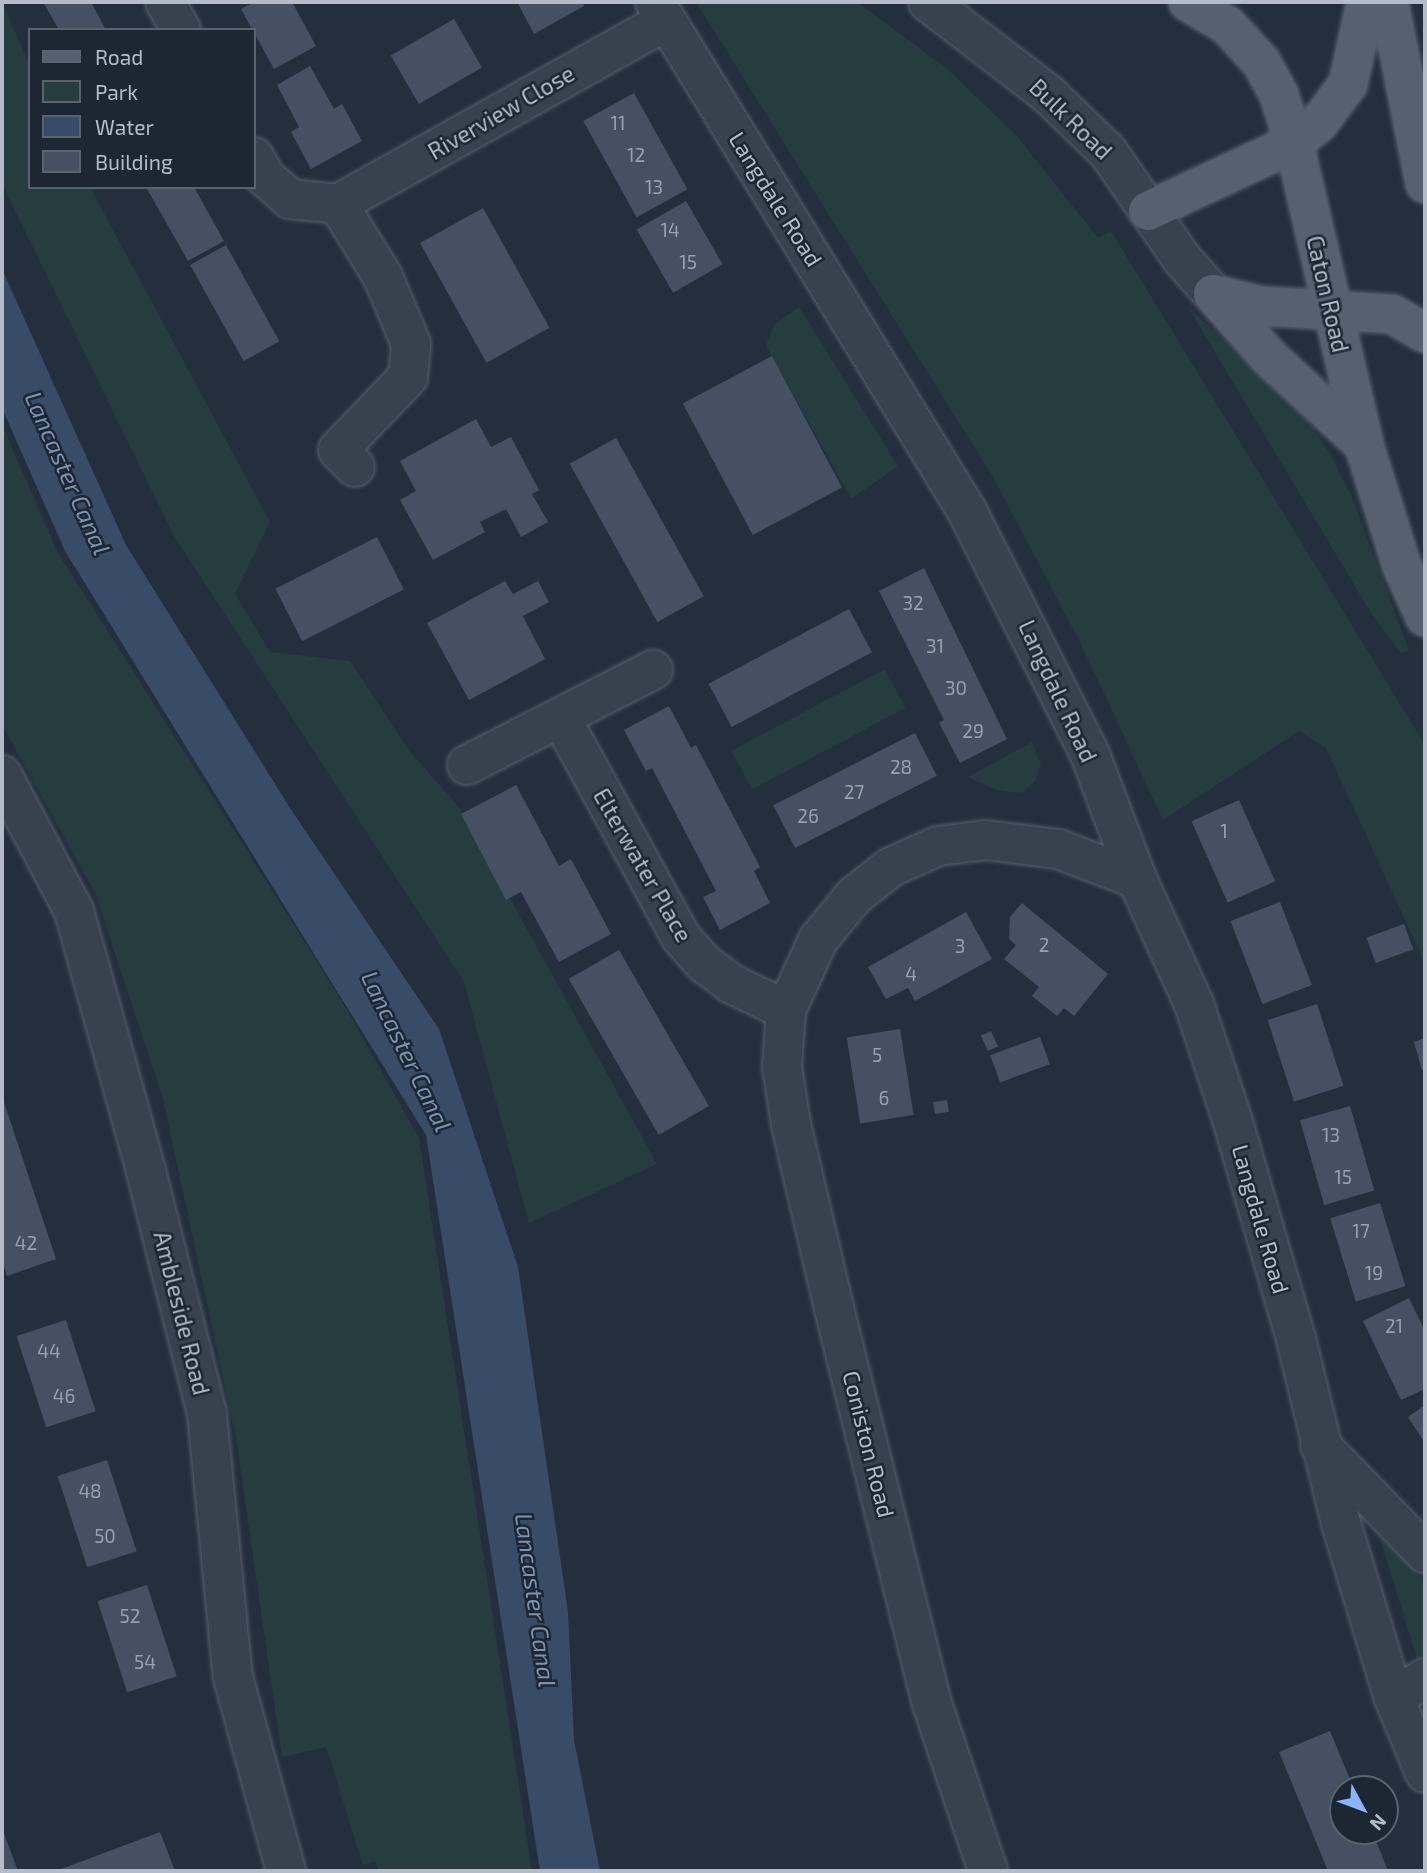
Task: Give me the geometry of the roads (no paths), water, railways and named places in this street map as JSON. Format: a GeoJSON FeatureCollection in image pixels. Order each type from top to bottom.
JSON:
{"type":"FeatureCollection","features":[{"type":"Feature","properties":{"kind":"main road","name":"Caton Road"},"geometry":{"type":"LineString","coordinates":[[1188,2],[1227,25],[1261,62],[1279,95],[1294,143],[1329,308],[1364,445],[1395,544],[1425,617]]}},
{"type":"Feature","properties":{"kind":"main road"},"geometry":{"type":"LineString","coordinates":[[1148,211],[1294,143],[1333,108],[1348,84],[1366,2]]}},
{"type":"Feature","properties":{"kind":"main road"},"geometry":{"type":"LineString","coordinates":[[1389,2],[1425,183]]}},
{"type":"Feature","properties":{"kind":"main road"},"geometry":{"type":"LineString","coordinates":[[1213,294],[1261,306],[1329,308],[1392,314],[1425,333]]}},
{"type":"Feature","properties":{"kind":"main road"},"geometry":{"type":"LineString","coordinates":[[1213,294],[1269,357],[1364,445]]}},
{"type":"Feature","properties":{"kind":"street"},"geometry":{"type":"LineString","coordinates":[[165,2],[180,28]]}},
{"type":"Feature","properties":{"kind":"street","name":"Bulk Road"},"geometry":{"type":"LineString","coordinates":[[928,2],[1048,94],[1108,152],[1148,211],[1213,294]]}},
{"type":"Feature","properties":{"kind":"street","name":"Riverview Close"},"geometry":{"type":"LineString","coordinates":[[338,204],[660,11]]}},
{"type":"Feature","properties":{"kind":"street","name":"Langdale Road"},"geometry":{"type":"LineString","coordinates":[[660,11],[1004,577],[1091,757],[1137,878],[1194,1004],[1233,1122],[1296,1339],[1319,1443],[1410,1688],[1425,1773]]}},
{"type":"Feature","properties":{"kind":"street"},"geometry":{"type":"LineString","coordinates":[[256,161],[265,177],[290,199],[338,204],[383,277],[411,344],[408,377],[338,450],[355,467]]}},
{"type":"Feature","properties":{"kind":"street"},"geometry":{"type":"LineString","coordinates":[[467,765],[653,670]]}},
{"type":"Feature","properties":{"kind":"street","name":"Elterwater Place"},"geometry":{"type":"LineString","coordinates":[[561,718],[681,937],[704,963],[732,984],[786,1010]]}},
{"type":"Feature","properties":{"kind":"street","name":"Ambleside Road"},"geometry":{"type":"LineString","coordinates":[[2,775],[74,911],[150,1184],[207,1414],[233,1677],[286,1871]]}},
{"type":"Feature","properties":{"kind":"street"},"geometry":{"type":"LineString","coordinates":[[786,1010],[818,940],[853,897],[891,867],[939,846],[986,840],[1058,849],[1137,878]]}},
{"type":"Feature","properties":{"kind":"street","name":"Coniston Road"},"geometry":{"type":"LineString","coordinates":[[786,1010],[782,1067],[790,1114],[835,1312],[932,1704],[988,1871]]}},
{"type":"Feature","properties":{"kind":"street"},"geometry":{"type":"LineString","coordinates":[[1319,1443],[1425,1553]]}},
{"type":"Feature","properties":{"kind":"water","name":"Lancaster Canal"},"geometry":{"type":"Polygon","coordinates":[[[2,269],[126,545],[290,808],[439,1029],[518,1267],[568,1612],[574,1740],[600,1871],[540,1871],[426,1135],[65,551],[2,408],[2,269]]]}}]}
